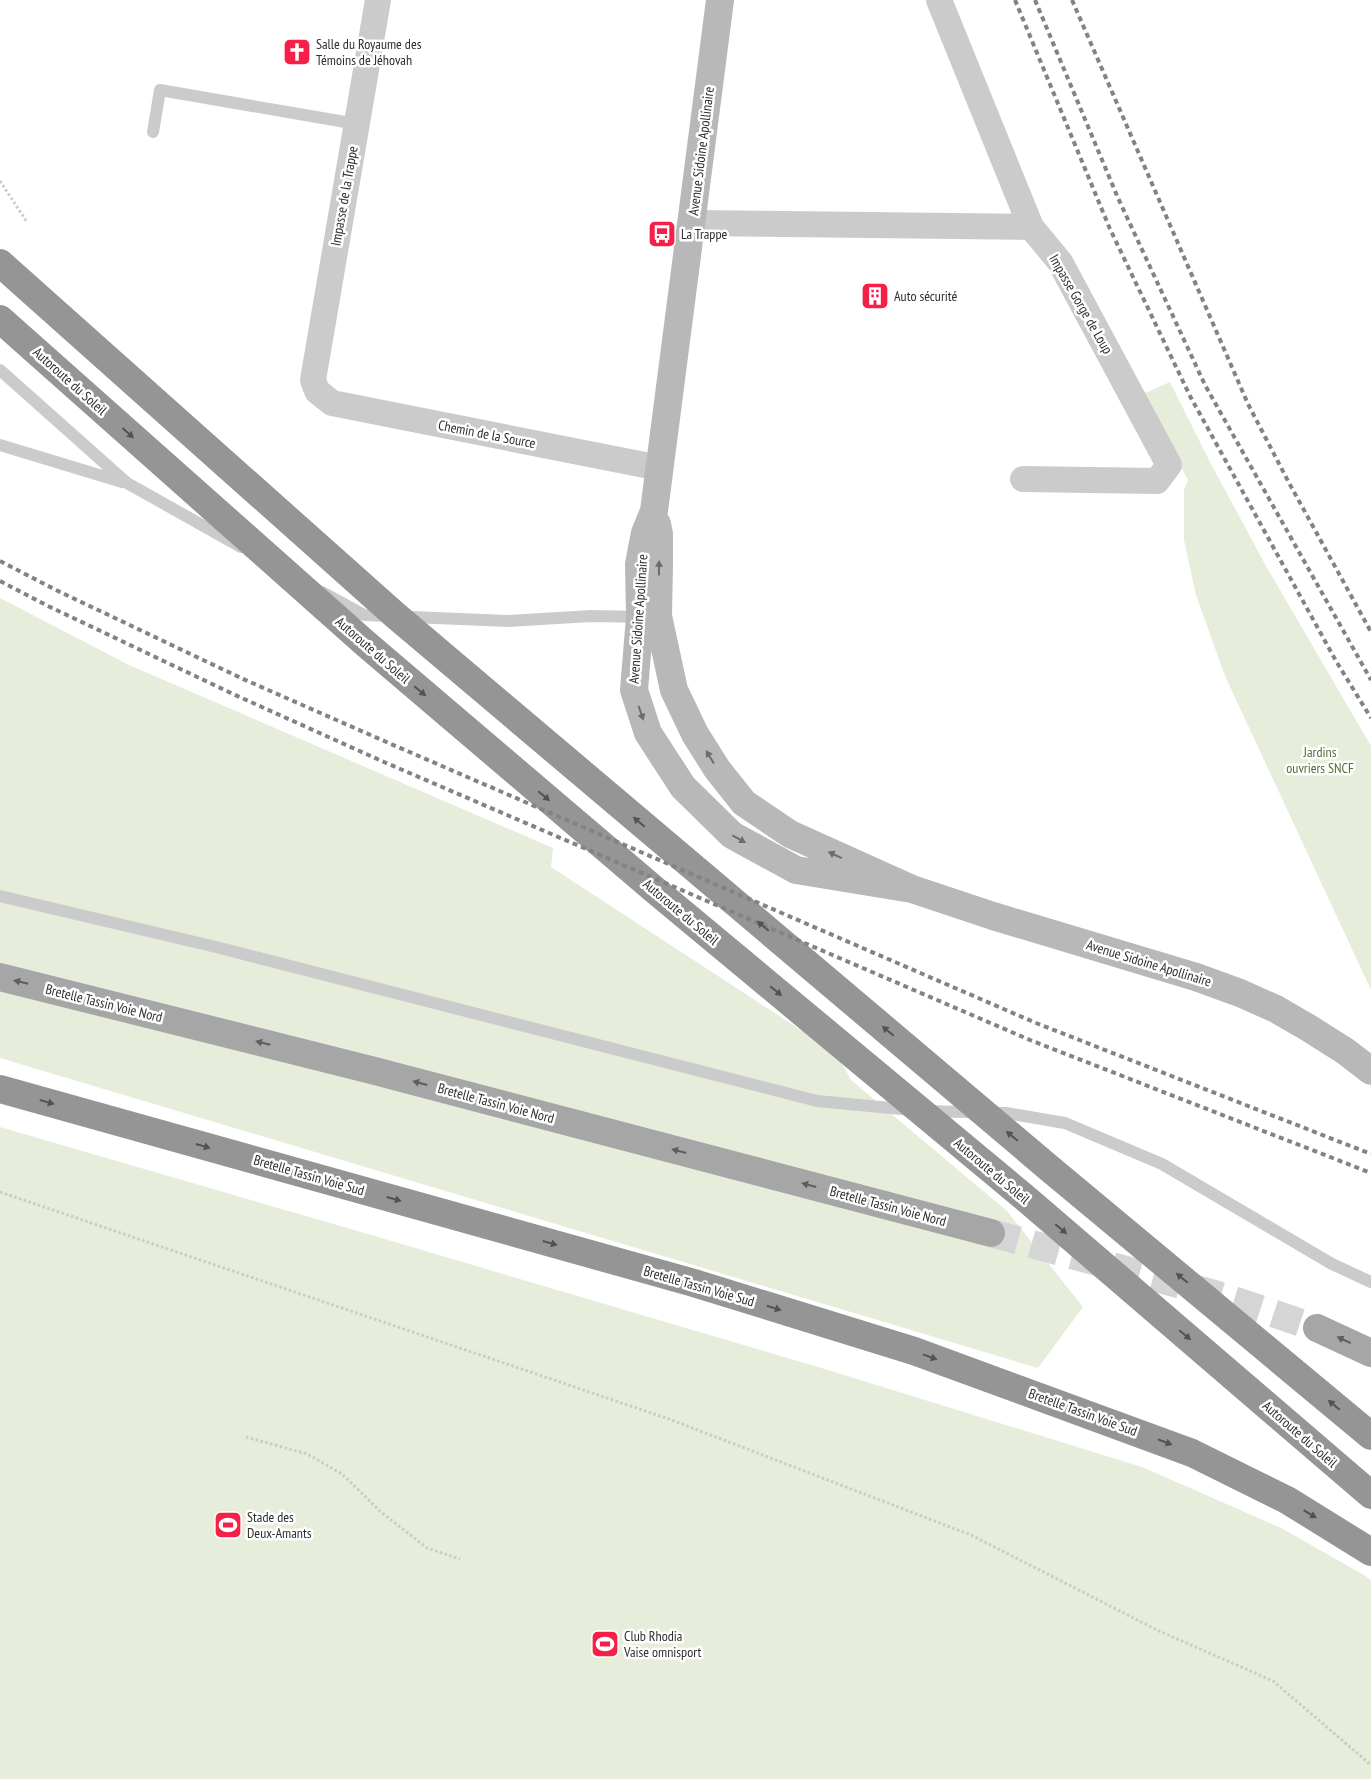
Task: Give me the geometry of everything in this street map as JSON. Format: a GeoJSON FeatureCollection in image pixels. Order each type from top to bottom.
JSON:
{"type":"FeatureCollection","features":[{"type":"Feature","properties":{"kind":"highway"},"geometry":{"type":"LineString","coordinates":[[0,264],[395,615],[1049,1168],[1371,1436]]}},
{"type":"Feature","properties":{"kind":"highway","name":"Autoroute du Soleil"},"geometry":{"type":"LineString","coordinates":[[0,319],[366,644],[656,891],[1024,1197],[1371,1495]]}},
{"type":"Feature","properties":{"kind":"highway","name":"Bretelle Tassin Voie Sud"},"geometry":{"type":"LineString","coordinates":[[0,1088],[694,1283],[914,1351],[1192,1453],[1287,1500],[1371,1552]]}},
{"type":"Feature","properties":{"kind":"main road","name":"Avenue Sidoine Apollinaire"},"geometry":{"type":"LineString","coordinates":[[720,0],[654,511],[645,532],[639,564],[649,617],[674,690],[695,734],[716,769],[744,803],[790,834],[912,890],[1196,976],[1240,993],[1276,1009],[1307,1027],[1345,1051],[1371,1071]]}},
{"type":"Feature","properties":{"kind":"main road","name":"Avenue Sidoine Apollinaire"},"geometry":{"type":"LineString","coordinates":[[649,617],[634,690],[648,733],[683,787],[732,835],[796,870],[912,890]]}},
{"type":"Feature","properties":{"kind":"main road","name":"Bretelle Tassin Voie Nord"},"geometry":{"type":"LineString","coordinates":[[0,977],[371,1070],[992,1233]]}},
{"type":"Feature","properties":{"kind":"main road"},"geometry":{"type":"LineString","coordinates":[[1317,1328],[1371,1352]]}},
{"type":"Feature","properties":{"kind":"street","name":"Impasse de la Trappe"},"geometry":{"type":"LineString","coordinates":[[317,391],[312,380],[378,0]]}},
{"type":"Feature","properties":{"kind":"street","name":"Impasse Gorge de Loup"},"geometry":{"type":"LineString","coordinates":[[939,0],[1031,227],[1060,262],[1169,464],[1157,481],[1023,479]]}},
{"type":"Feature","properties":{"kind":"street"},"geometry":{"type":"LineString","coordinates":[[692,223],[1031,227]]}},
{"type":"Feature","properties":{"kind":"street","name":"Chemin de la Source"},"geometry":{"type":"LineString","coordinates":[[317,391],[332,403],[660,468]]}},
{"type":"Feature","properties":{"kind":"lane"},"geometry":{"type":"LineString","coordinates":[[153,132],[160,90],[357,124]]}},
{"type":"Feature","properties":{"kind":"lane"},"geometry":{"type":"LineString","coordinates":[[0,370],[127,483]]}},
{"type":"Feature","properties":{"kind":"lane"},"geometry":{"type":"LineString","coordinates":[[0,445],[127,483],[364,615],[508,621],[591,616],[649,617]]}},
{"type":"Feature","properties":{"kind":"lane"},"geometry":{"type":"LineString","coordinates":[[0,896],[216,947],[817,1101],[923,1111],[1006,1113],[1065,1123],[1162,1164],[1332,1264],[1371,1282]]}},
{"type":"Feature","properties":{"kind":"path"},"geometry":{"type":"LineString","coordinates":[[0,181],[27,222]]}},
{"type":"Feature","properties":{"kind":"path"},"geometry":{"type":"LineString","coordinates":[[0,1192],[669,1420],[971,1535],[1159,1631],[1273,1681],[1371,1765]]}},
{"type":"Feature","properties":{"kind":"path"},"geometry":{"type":"LineString","coordinates":[[246,1437],[307,1454],[342,1474],[381,1512],[427,1548],[460,1559]]}},
{"type":"Feature","properties":{"kind":"green space","name":"Jardins ouvriers SNCF"},"geometry":{"type":"Polygon","coordinates":[[[1170,382],[1211,464],[1266,566],[1371,746],[1371,990],[1225,676],[1196,595],[1184,540],[1184,490],[1188,480],[1143,394],[1170,382]]]}},
{"type":"Feature","properties":{"kind":"green space"},"geometry":{"type":"Polygon","coordinates":[[[0,598],[129,665],[553,848],[551,867],[836,1053],[851,1080],[1007,1211],[1083,1307],[1038,1368],[0,1058],[0,598]]]}},
{"type":"Feature","properties":{"kind":"green space"},"geometry":{"type":"Polygon","coordinates":[[[0,1127],[818,1367],[1142,1467],[1281,1528],[1371,1580],[1371,1779],[0,1779],[0,1127]]]}},
{"type":"Feature","properties":{"kind":"tunnel"},"geometry":{"type":"LineString","coordinates":[[991,1233],[1218,1295],[1317,1328]]}},
{"type":"Feature","properties":{"kind":"railway"},"geometry":{"type":"LineString","coordinates":[[1015,0],[1110,229],[1190,396],[1336,661],[1371,718]]}},
{"type":"Feature","properties":{"kind":"railway"},"geometry":{"type":"LineString","coordinates":[[1035,0],[1118,198],[1205,385],[1371,680]]}},
{"type":"Feature","properties":{"kind":"railway"},"geometry":{"type":"LineString","coordinates":[[1072,0],[1248,404],[1371,632]]}},
{"type":"Feature","properties":{"kind":"railway"},"geometry":{"type":"LineString","coordinates":[[0,561],[56,590],[241,678],[1036,1023],[1371,1154]]}},
{"type":"Feature","properties":{"kind":"railway"},"geometry":{"type":"LineString","coordinates":[[0,581],[48,606],[233,694],[384,762],[1030,1040],[1371,1173]]}},
{"type":"Feature","properties":{"kind":"place","name":"Salle du Royaume des Témoins de Jéhovah"},"geometry":{"type":"Point","coordinates":[297,52]}},
{"type":"Feature","properties":{"kind":"place","name":"La Trappe"},"geometry":{"type":"Point","coordinates":[662,234]}},
{"type":"Feature","properties":{"kind":"place","name":"Auto sécurité"},"geometry":{"type":"Point","coordinates":[875,296]}},
{"type":"Feature","properties":{"kind":"place","name":"Stade des Deux-Amants"},"geometry":{"type":"Point","coordinates":[228,1525]}},
{"type":"Feature","properties":{"kind":"place","name":"Club Rhodia Vaise omnisport"},"geometry":{"type":"Point","coordinates":[605,1644]}}]}
